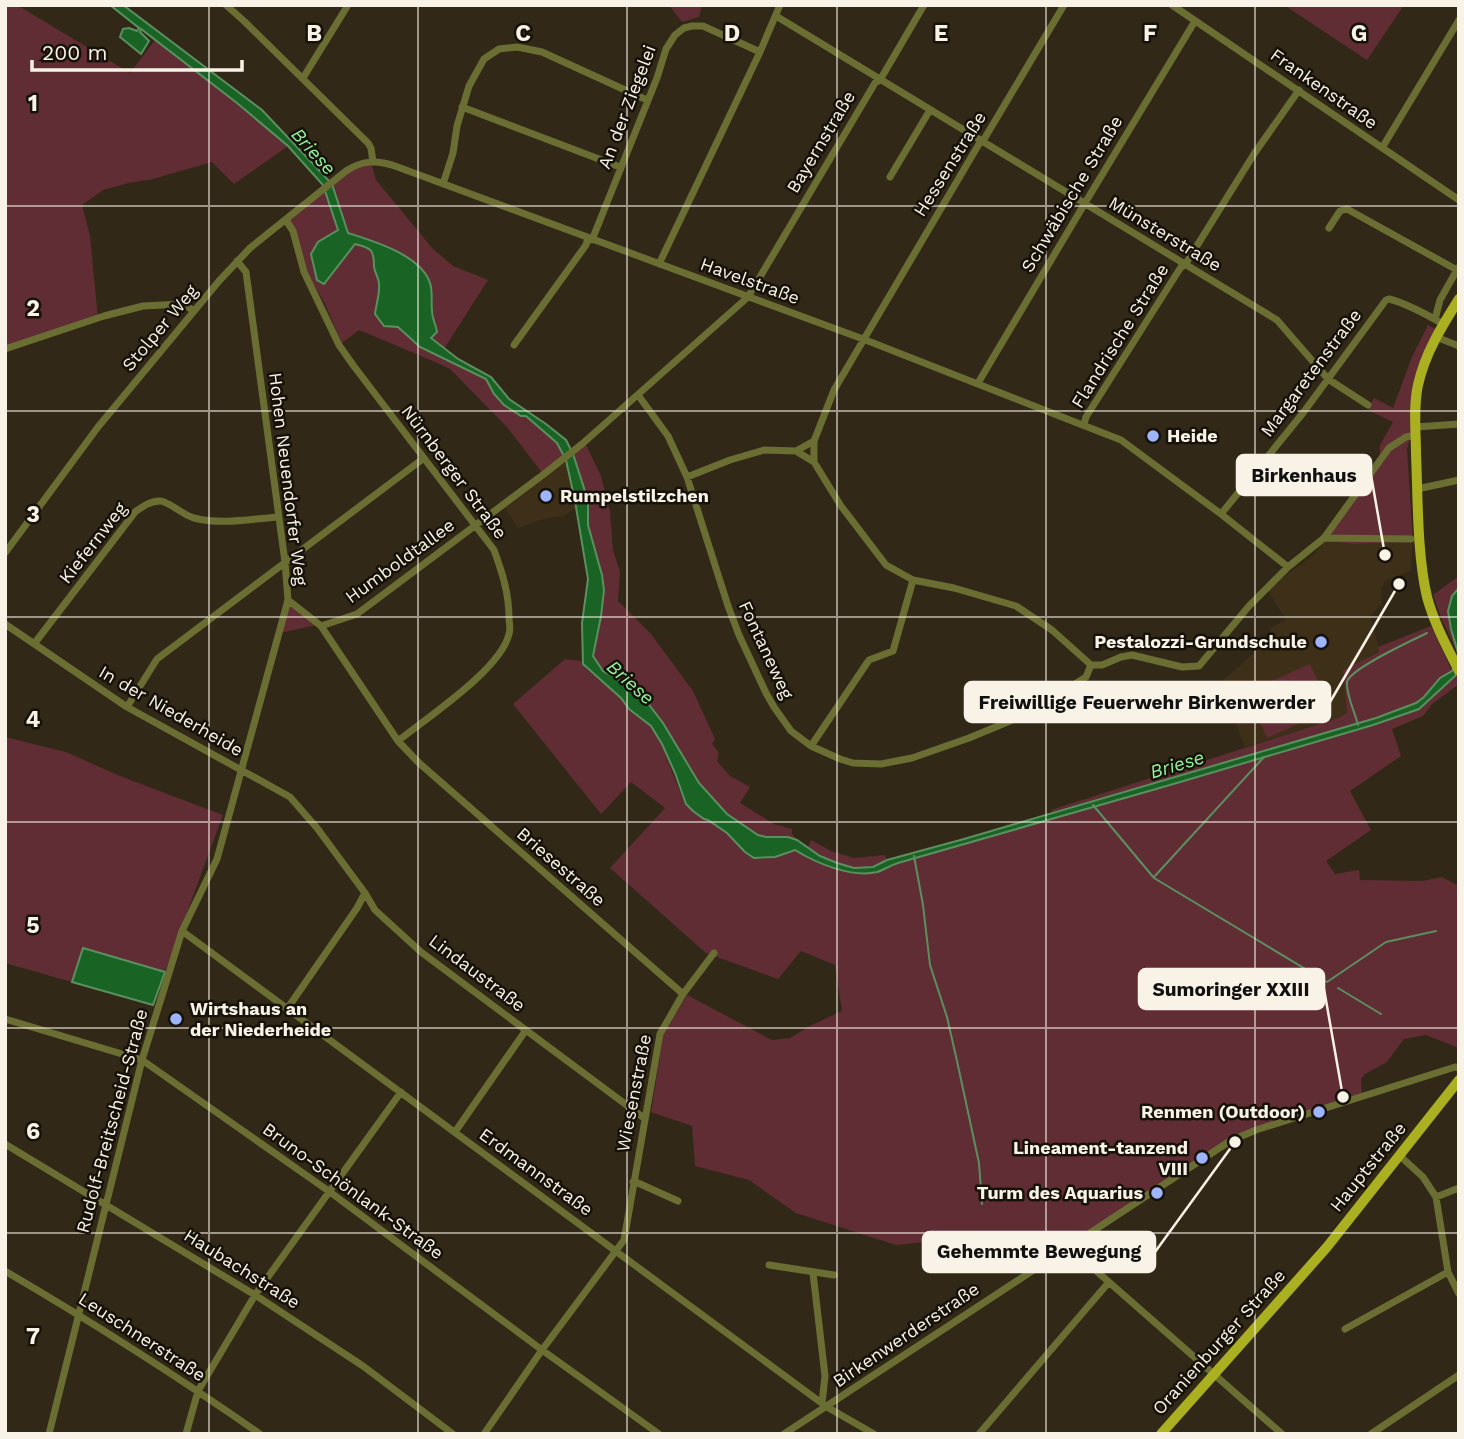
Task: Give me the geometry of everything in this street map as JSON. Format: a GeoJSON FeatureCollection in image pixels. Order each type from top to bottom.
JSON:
{"type":"FeatureCollection","features":[{"type":"Feature","properties":{"kind":"main road"},"geometry":{"type":"LineString","coordinates":[[1457,666],[1444,643],[1427,596],[1421,554],[1415,403],[1423,366],[1436,337],[1439,321],[1459,299]]}},
{"type":"Feature","properties":{"kind":"main road","name":"Hauptstraße"},"geometry":{"type":"LineString","coordinates":[[1304,1274],[1459,1080]]}},
{"type":"Feature","properties":{"kind":"main road","name":"Oranienburger Straße"},"geometry":{"type":"LineString","coordinates":[[1161,1434],[1304,1274]]}},
{"type":"Feature","properties":{"kind":"street"},"geometry":{"type":"LineString","coordinates":[[226,5],[368,143],[373,162]]}},
{"type":"Feature","properties":{"kind":"street"},"geometry":{"type":"LineString","coordinates":[[303,78],[348,5]]}},
{"type":"Feature","properties":{"kind":"street"},"geometry":{"type":"LineString","coordinates":[[659,264],[780,5]]}},
{"type":"Feature","properties":{"kind":"street","name":"Bayernstraße"},"geometry":{"type":"LineString","coordinates":[[748,297],[874,83],[880,80],[924,5]]}},
{"type":"Feature","properties":{"kind":"street","name":"Hessenstraße"},"geometry":{"type":"LineString","coordinates":[[814,441],[834,390],[863,339],[1064,5]]}},
{"type":"Feature","properties":{"kind":"street","name":"Frankenstraße"},"geometry":{"type":"LineString","coordinates":[[1171,5],[1459,200]]}},
{"type":"Feature","properties":{"kind":"street","name":"Münsterstraße"},"geometry":{"type":"LineString","coordinates":[[776,16],[1277,320],[1328,379],[1368,405]]}},
{"type":"Feature","properties":{"kind":"street"},"geometry":{"type":"LineString","coordinates":[[1382,148],[1459,20]]}},
{"type":"Feature","properties":{"kind":"street","name":"Schwäbische Straße"},"geometry":{"type":"LineString","coordinates":[[978,383],[1195,21]]}},
{"type":"Feature","properties":{"kind":"street","name":"An der Ziegelei"},"geometry":{"type":"LineString","coordinates":[[514,345],[590,239],[670,41],[675,35],[684,28],[703,26],[760,51]]}},
{"type":"Feature","properties":{"kind":"street"},"geometry":{"type":"LineString","coordinates":[[443,184],[469,86],[484,59],[499,49],[517,47],[542,52],[647,100]]}},
{"type":"Feature","properties":{"kind":"street","name":"Flandrische Straße"},"geometry":{"type":"LineString","coordinates":[[1084,424],[1181,267],[1185,265],[1254,154],[1299,90]]}},
{"type":"Feature","properties":{"kind":"street"},"geometry":{"type":"LineString","coordinates":[[462,107],[620,167]]}},
{"type":"Feature","properties":{"kind":"street"},"geometry":{"type":"LineString","coordinates":[[890,177],[930,110]]}},
{"type":"Feature","properties":{"kind":"street","name":"Havelstraße"},"geometry":{"type":"LineString","coordinates":[[373,162],[386,163],[863,339],[1121,440],[1288,567]]}},
{"type":"Feature","properties":{"kind":"street","name":"Stolper Weg"},"geometry":{"type":"LineString","coordinates":[[5,553],[98,427],[237,261],[353,166],[373,162]]}},
{"type":"Feature","properties":{"kind":"street"},"geometry":{"type":"LineString","coordinates":[[1329,228],[1340,211],[1348,209],[1458,269],[1440,300],[1439,321]]}},
{"type":"Feature","properties":{"kind":"street","name":"Nürnberger Straße"},"geometry":{"type":"LineString","coordinates":[[286,220],[293,231],[304,272],[345,355],[494,550],[504,577],[510,633],[498,655],[482,674],[398,740]]}},
{"type":"Feature","properties":{"kind":"street","name":"Hohen Neuendorfer Weg"},"geometry":{"type":"LineString","coordinates":[[227,823],[288,600],[246,272],[237,261]]}},
{"type":"Feature","properties":{"kind":"street"},"geometry":{"type":"LineString","coordinates":[[638,395],[748,297]]}},
{"type":"Feature","properties":{"kind":"street","name":"Margaretenstraße"},"geometry":{"type":"LineString","coordinates":[[1221,514],[1303,413],[1386,300],[1396,301],[1439,321]]}},
{"type":"Feature","properties":{"kind":"street"},"geometry":{"type":"LineString","coordinates":[[5,349],[143,306],[183,304],[194,311]]}},
{"type":"Feature","properties":{"kind":"street"},"geometry":{"type":"LineString","coordinates":[[1436,337],[1459,346]]}},
{"type":"Feature","properties":{"kind":"street","name":"Humboldtallee"},"geometry":{"type":"LineString","coordinates":[[321,626],[356,614],[560,462],[638,395]]}},
{"type":"Feature","properties":{"kind":"street","name":"Fontaneweg"},"geometry":{"type":"LineString","coordinates":[[638,395],[667,436],[687,477],[728,606],[774,707],[791,731],[811,746],[853,763],[881,764],[912,758],[1032,712],[1087,677],[1091,665]]}},
{"type":"Feature","properties":{"kind":"street"},"geometry":{"type":"LineString","coordinates":[[687,477],[764,450],[796,451],[814,462],[841,506],[886,565],[913,580],[954,588],[1016,606],[1052,630],[1091,665],[1102,665],[1121,657],[1132,656],[1182,667],[1199,666],[1249,607],[1288,567],[1324,538],[1389,448],[1416,431],[1459,424]]}},
{"type":"Feature","properties":{"kind":"street"},"geometry":{"type":"LineString","coordinates":[[796,451],[814,441],[814,462]]}},
{"type":"Feature","properties":{"kind":"street"},"geometry":{"type":"LineString","coordinates":[[127,707],[157,659],[424,458]]}},
{"type":"Feature","properties":{"kind":"street"},"geometry":{"type":"LineString","coordinates":[[1417,489],[1459,480]]}},
{"type":"Feature","properties":{"kind":"street","name":"Kiefernweg"},"geometry":{"type":"LineString","coordinates":[[34,645],[135,512],[150,502],[164,501],[183,514],[211,521],[278,517]]}},
{"type":"Feature","properties":{"kind":"street"},"geometry":{"type":"LineString","coordinates":[[1324,538],[1412,539]]}},
{"type":"Feature","properties":{"kind":"street"},"geometry":{"type":"LineString","coordinates":[[811,746],[869,660],[892,651],[913,580]]}},
{"type":"Feature","properties":{"kind":"street"},"geometry":{"type":"LineString","coordinates":[[288,600],[321,626]]}},
{"type":"Feature","properties":{"kind":"street","name":"In der Niederheide"},"geometry":{"type":"LineString","coordinates":[[5,624],[127,707],[290,797],[317,828]]}},
{"type":"Feature","properties":{"kind":"street","name":"Briesestraße"},"geometry":{"type":"LineString","coordinates":[[321,626],[398,740],[418,762],[683,994]]}},
{"type":"Feature","properties":{"kind":"street","name":"Rudolf-Breitscheid-Straße"},"geometry":{"type":"LineString","coordinates":[[49,1434],[142,1060],[182,931],[217,859],[227,823]]}},
{"type":"Feature","properties":{"kind":"street","name":"Lindaustraße"},"geometry":{"type":"LineString","coordinates":[[317,828],[375,909],[421,951],[644,1118]]}},
{"type":"Feature","properties":{"kind":"street"},"geometry":{"type":"LineString","coordinates":[[287,1009],[365,893]]}},
{"type":"Feature","properties":{"kind":"street","name":"Erdmannstraße"},"geometry":{"type":"LineString","coordinates":[[182,931],[825,1405],[874,1434]]}},
{"type":"Feature","properties":{"kind":"street","name":"Wiesenstraße"},"geometry":{"type":"LineString","coordinates":[[484,1434],[542,1350],[624,1240],[660,1034],[683,994],[714,953]]}},
{"type":"Feature","properties":{"kind":"street","name":"Bruno-Schönlank-Straße"},"geometry":{"type":"LineString","coordinates":[[5,1019],[142,1060],[330,1192],[659,1434]]}},
{"type":"Feature","properties":{"kind":"street"},"geometry":{"type":"LineString","coordinates":[[455,1132],[526,1030]]}},
{"type":"Feature","properties":{"kind":"street","name":"Birkenwerderstraße"},"geometry":{"type":"LineString","coordinates":[[784,1434],[1230,1141],[1256,1130],[1455,1067],[1459,1068]]}},
{"type":"Feature","properties":{"kind":"street"},"geometry":{"type":"LineString","coordinates":[[186,1434],[198,1391],[255,1295],[401,1092]]}},
{"type":"Feature","properties":{"kind":"street","name":"Haubachstraße"},"geometry":{"type":"LineString","coordinates":[[5,1144],[255,1295],[363,1366],[453,1434]]}},
{"type":"Feature","properties":{"kind":"street"},"geometry":{"type":"LineString","coordinates":[[1400,1156],[1423,1177],[1436,1197],[1448,1272],[1459,1294]]}},
{"type":"Feature","properties":{"kind":"street"},"geometry":{"type":"LineString","coordinates":[[633,1182],[678,1201]]}},
{"type":"Feature","properties":{"kind":"street"},"geometry":{"type":"LineString","coordinates":[[1436,1197],[1459,1188]]}},
{"type":"Feature","properties":{"kind":"street"},"geometry":{"type":"LineString","coordinates":[[1069,1247],[1282,1434]]}},
{"type":"Feature","properties":{"kind":"street"},"geometry":{"type":"LineString","coordinates":[[769,1265],[834,1275]]}},
{"type":"Feature","properties":{"kind":"street","name":"Leuschnerstraße"},"geometry":{"type":"LineString","coordinates":[[5,1271],[79,1314],[260,1434]]}},
{"type":"Feature","properties":{"kind":"street"},"geometry":{"type":"LineString","coordinates":[[1345,1329],[1448,1272]]}},
{"type":"Feature","properties":{"kind":"street"},"geometry":{"type":"LineString","coordinates":[[813,1273],[825,1376],[825,1405]]}},
{"type":"Feature","properties":{"kind":"street"},"geometry":{"type":"LineString","coordinates":[[979,1434],[1109,1282]]}},
{"type":"Feature","properties":{"kind":"street"},"geometry":{"type":"LineString","coordinates":[[1371,1434],[1459,1375]]}},
{"type":"Feature","properties":{"kind":"shaded area"},"geometry":{"type":"Polygon","coordinates":[[[5,5],[17,5],[130,73],[155,40],[288,146],[234,184],[212,162],[103,190],[82,205],[90,236],[98,319],[5,352],[5,5]]]}},
{"type":"Feature","properties":{"kind":"shaded area"},"geometry":{"type":"Polygon","coordinates":[[[110,5],[123,5],[262,110],[332,184],[348,233],[407,257],[425,273],[431,286],[432,314],[437,332],[431,338],[458,359],[491,377],[509,399],[566,440],[584,488],[588,504],[588,525],[604,590],[593,656],[603,671],[635,689],[643,697],[663,723],[699,783],[727,814],[758,835],[788,837],[837,863],[854,868],[873,867],[887,860],[1376,718],[1416,703],[1440,678],[1452,671],[1459,656],[1459,667],[1455,676],[1419,709],[1373,725],[898,863],[877,872],[845,871],[813,860],[795,850],[775,857],[754,858],[727,833],[686,804],[662,744],[651,726],[629,709],[621,698],[583,664],[582,623],[588,579],[566,460],[557,443],[526,416],[521,416],[504,405],[486,379],[420,347],[398,327],[384,326],[375,314],[379,282],[372,253],[368,249],[355,244],[324,284],[317,280],[311,254],[318,242],[338,230],[323,185],[288,146],[141,29],[140,32],[149,41],[141,54],[120,37],[123,29],[137,31],[139,28],[110,5]]]}},
{"type":"Feature","properties":{"kind":"shaded area"},"geometry":{"type":"Polygon","coordinates":[[[669,5],[702,5],[699,17],[682,22],[669,5]]]}},
{"type":"Feature","properties":{"kind":"shaded area"},"geometry":{"type":"Polygon","coordinates":[[[1284,5],[1404,5],[1367,60],[1284,5]]]}},
{"type":"Feature","properties":{"kind":"shaded area"},"geometry":{"type":"Polygon","coordinates":[[[371,163],[376,180],[433,249],[453,266],[488,280],[444,349],[430,338],[432,288],[404,255],[348,233],[332,184],[353,168],[371,163]]]}},
{"type":"Feature","properties":{"kind":"shaded area"},"geometry":{"type":"Polygon","coordinates":[[[325,189],[338,230],[318,242],[324,283],[355,244],[368,249],[375,259],[374,268],[379,285],[375,314],[384,326],[398,327],[420,347],[486,379],[494,395],[521,416],[526,416],[557,443],[565,456],[543,474],[507,427],[450,369],[359,330],[342,343],[324,302],[302,264],[287,220],[325,189]]]}},
{"type":"Feature","properties":{"kind":"shaded area"},"geometry":{"type":"Polygon","coordinates":[[[1428,325],[1437,330],[1407,449],[1413,541],[1353,544],[1324,540],[1380,454],[1380,445],[1393,422],[1368,408],[1374,398],[1393,408],[1412,357],[1428,325]]]}},
{"type":"Feature","properties":{"kind":"shaded area"},"geometry":{"type":"Polygon","coordinates":[[[584,441],[601,476],[610,512],[613,550],[620,572],[618,601],[651,634],[693,691],[715,739],[712,744],[719,753],[717,761],[730,776],[750,787],[740,803],[774,824],[792,829],[797,840],[760,835],[734,819],[711,797],[692,773],[648,702],[604,671],[593,656],[604,589],[588,525],[588,504],[573,454],[584,441]]]}},
{"type":"Feature","properties":{"kind":"shaded area","name":"Rumpelstilzchen"},"geometry":{"type":"Polygon","coordinates":[[[566,460],[576,508],[563,516],[518,528],[504,507],[566,460]]]}},
{"type":"Feature","properties":{"kind":"shaded area","name":"Pestalozzi-Grundschule"},"geometry":{"type":"Polygon","coordinates":[[[1324,540],[1413,541],[1411,571],[1385,581],[1381,589],[1382,604],[1370,616],[1380,651],[1343,671],[1347,713],[1245,747],[1220,683],[1272,637],[1270,628],[1286,620],[1268,591],[1314,555],[1324,540]]]}},
{"type":"Feature","properties":{"kind":"shaded area"},"geometry":{"type":"Polygon","coordinates":[[[1459,576],[1459,588],[1452,596],[1451,629],[1459,656],[1433,595],[1459,576]]]}},
{"type":"Feature","properties":{"kind":"shaded area"},"geometry":{"type":"Polygon","coordinates":[[[1459,588],[1459,656],[1448,611],[1452,596],[1459,588]]]}},
{"type":"Feature","properties":{"kind":"shaded area"},"geometry":{"type":"Polygon","coordinates":[[[289,604],[317,625],[280,633],[289,604]]]}},
{"type":"Feature","properties":{"kind":"shaded area"},"geometry":{"type":"Polygon","coordinates":[[[1431,626],[1452,671],[1413,705],[1052,812],[1051,810],[1338,718],[1347,713],[1343,670],[1379,652],[1378,647],[1431,626]]]}},
{"type":"Feature","properties":{"kind":"shaded area"},"geometry":{"type":"Polygon","coordinates":[[[565,659],[581,661],[585,668],[621,698],[628,710],[650,726],[661,744],[685,804],[703,819],[727,833],[744,852],[754,859],[774,858],[795,850],[834,868],[856,873],[876,872],[898,863],[1373,725],[1419,709],[1459,667],[1459,684],[1432,704],[1423,716],[1392,729],[1401,756],[1350,791],[1371,830],[1326,861],[1335,874],[1359,870],[1360,880],[1423,881],[1442,877],[1459,886],[1459,1048],[1426,1035],[1404,1039],[1387,1062],[1361,1079],[1362,1095],[1254,1128],[1045,1262],[1032,1231],[896,1245],[796,1213],[749,1180],[695,1166],[692,1126],[651,1112],[663,1036],[687,995],[772,1040],[790,1038],[842,1011],[835,965],[801,951],[778,979],[706,953],[610,868],[665,808],[631,782],[601,814],[513,704],[565,659]]]}},
{"type":"Feature","properties":{"kind":"shaded area"},"geometry":{"type":"Polygon","coordinates":[[[1310,664],[1331,709],[1267,738],[1247,692],[1310,664]]]}},
{"type":"Feature","properties":{"kind":"shaded area"},"geometry":{"type":"Polygon","coordinates":[[[5,737],[66,752],[120,776],[223,815],[165,972],[83,948],[72,982],[5,963],[5,737]]]}},
{"type":"Feature","properties":{"kind":"shaded area"},"geometry":{"type":"Polygon","coordinates":[[[811,840],[831,851],[854,858],[885,855],[887,860],[866,867],[846,866],[827,859],[808,847],[811,840]]]}},
{"type":"Feature","properties":{"kind":"shaded area"},"geometry":{"type":"Polygon","coordinates":[[[83,948],[165,972],[153,1005],[72,982],[83,948]]]}},
{"type":"Feature","properties":{"kind":"waterway"},"geometry":{"type":"LineString","coordinates":[[1358,725],[1348,692],[1347,682],[1350,676],[1382,655],[1427,633]]}},
{"type":"Feature","properties":{"kind":"waterway"},"geometry":{"type":"LineString","coordinates":[[1154,877],[1264,757]]}},
{"type":"Feature","properties":{"kind":"waterway"},"geometry":{"type":"LineString","coordinates":[[1093,805],[1154,878],[1327,982],[1386,942],[1436,931]]}},
{"type":"Feature","properties":{"kind":"waterway"},"geometry":{"type":"LineString","coordinates":[[914,856],[930,965],[947,1017],[957,1061],[979,1163],[982,1204]]}},
{"type":"Feature","properties":{"kind":"waterway"},"geometry":{"type":"LineString","coordinates":[[1338,988],[1381,1014]]}},
{"type":"Feature","properties":{"kind":"place","name":"Heide"},"geometry":{"type":"Point","coordinates":[1153,436]}},
{"type":"Feature","properties":{"kind":"place","name":"Rumpelstilzchen"},"geometry":{"type":"Point","coordinates":[546,496]}},
{"type":"Feature","properties":{"kind":"place","name":"Birkenhaus"},"geometry":{"type":"Point","coordinates":[1385,555]}},
{"type":"Feature","properties":{"kind":"place","name":"Freiwillige Feuerwehr Birkenwerder"},"geometry":{"type":"Point","coordinates":[1399,584]}},
{"type":"Feature","properties":{"kind":"place","name":"Pestalozzi-Grundschule"},"geometry":{"type":"Point","coordinates":[1321,642]}},
{"type":"Feature","properties":{"kind":"place","name":"Wirtshaus an der Niederheide"},"geometry":{"type":"Point","coordinates":[176,1019]}},
{"type":"Feature","properties":{"kind":"place","name":"Sumoringer XXIII"},"geometry":{"type":"Point","coordinates":[1343,1097]}},
{"type":"Feature","properties":{"kind":"place","name":"Renmen (Outdoor)"},"geometry":{"type":"Point","coordinates":[1319,1112]}},
{"type":"Feature","properties":{"kind":"place","name":"Gehemmte Bewegung"},"geometry":{"type":"Point","coordinates":[1235,1142]}},
{"type":"Feature","properties":{"kind":"place","name":"Lineament-tanzend VIII"},"geometry":{"type":"Point","coordinates":[1202,1158]}},
{"type":"Feature","properties":{"kind":"place","name":"Turm des Aquarius"},"geometry":{"type":"Point","coordinates":[1157,1193]}},
{"type":"Feature","properties":{"kind":"water label","name":"Briese"},"geometry":{"type":"Point","coordinates":[314,151]}},
{"type":"Feature","properties":{"kind":"water label","name":"Briese"},"geometry":{"type":"Point","coordinates":[631,682]}},
{"type":"Feature","properties":{"kind":"water label","name":"Briese"},"geometry":{"type":"Point","coordinates":[1177,764]}}]}
